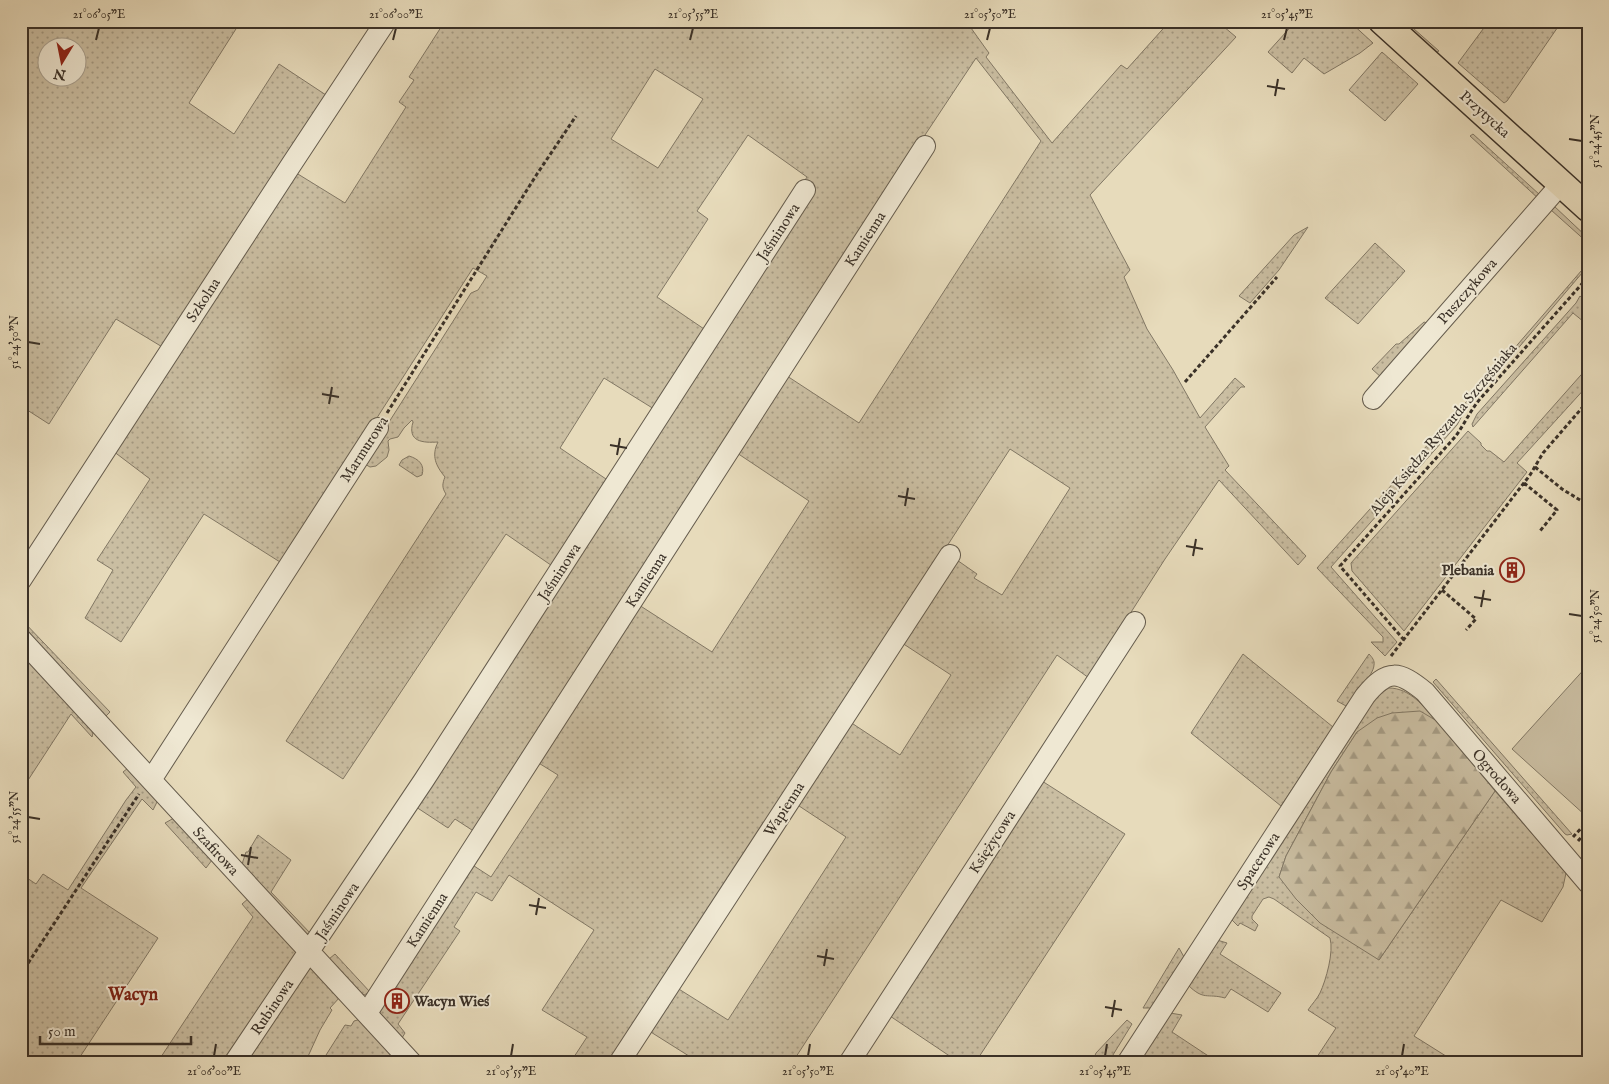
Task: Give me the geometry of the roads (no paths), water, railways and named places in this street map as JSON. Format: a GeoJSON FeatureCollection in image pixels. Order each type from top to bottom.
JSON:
{"type":"FeatureCollection","features":[{"type":"Feature","properties":{"kind":"main road","name":"Przytycka"},"geometry":{"type":"LineString","coordinates":[[1382,21],[1588,208]]}},
{"type":"Feature","properties":{"kind":"street","name":"Szkolna"},"geometry":{"type":"LineString","coordinates":[[21,580],[386,21]]}},
{"type":"Feature","properties":{"kind":"street","name":"Kamienna"},"geometry":{"type":"LineString","coordinates":[[367,1013],[925,146]]}},
{"type":"Feature","properties":{"kind":"street","name":"Puszczykowa"},"geometry":{"type":"LineString","coordinates":[[1373,399],[1561,184]]}},
{"type":"Feature","properties":{"kind":"street","name":"Jaśminowa"},"geometry":{"type":"LineString","coordinates":[[309,951],[424,780],[805,190]]}},
{"type":"Feature","properties":{"kind":"street","name":"Marmurowa"},"geometry":{"type":"LineString","coordinates":[[151,780],[378,428]]}},
{"type":"Feature","properties":{"kind":"street","name":"Wapienna"},"geometry":{"type":"LineString","coordinates":[[619,1063],[950,555]]}},
{"type":"Feature","properties":{"kind":"street","name":"Księżycowa"},"geometry":{"type":"LineString","coordinates":[[849,1063],[1134,622]]}},
{"type":"Feature","properties":{"kind":"street","name":"Szafirowa"},"geometry":{"type":"LineString","coordinates":[[21,639],[412,1063]]}},
{"type":"Feature","properties":{"kind":"street","name":"Ogrodowa"},"geometry":{"type":"LineString","coordinates":[[1400,676],[1425,692],[1588,883]]}},
{"type":"Feature","properties":{"kind":"street","name":"Spacerowa"},"geometry":{"type":"LineString","coordinates":[[1127,1063],[1365,696],[1381,678],[1400,676]]}},
{"type":"Feature","properties":{"kind":"street","name":"Rubinowa"},"geometry":{"type":"LineString","coordinates":[[234,1063],[309,951]]}},
{"type":"Feature","properties":{"kind":"place","name":"Plebania"},"geometry":{"type":"Point","coordinates":[1512,570]}},
{"type":"Feature","properties":{"kind":"place","name":"Wacyn Wieś"},"geometry":{"type":"Point","coordinates":[397,1001]}},
{"type":"Feature","properties":{"kind":"district","name":"Wacyn"},"geometry":{"type":"Point","coordinates":[133,994]}}]}
